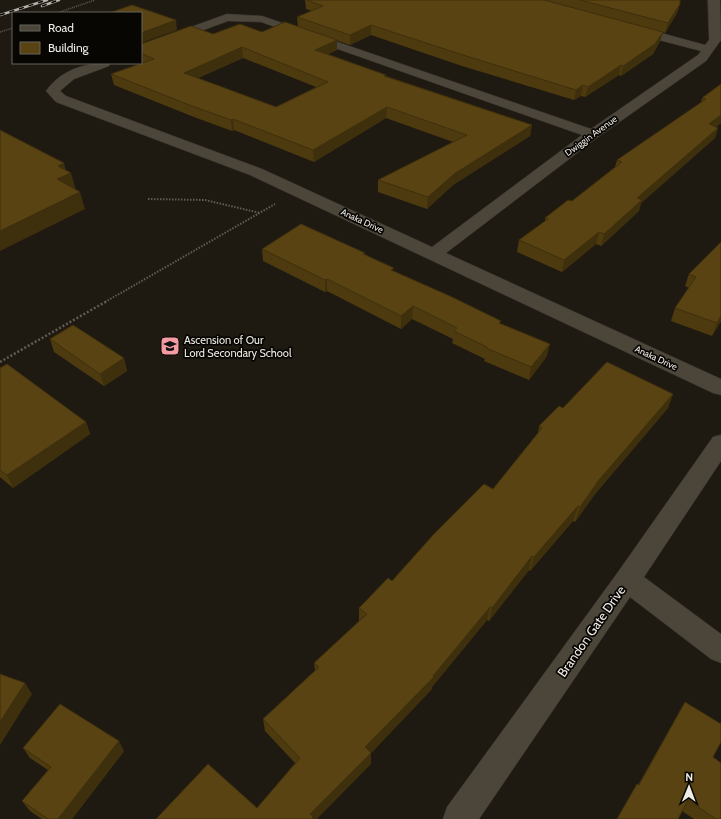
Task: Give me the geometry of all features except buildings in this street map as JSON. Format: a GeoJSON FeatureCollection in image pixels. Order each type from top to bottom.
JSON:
{"type":"FeatureCollection","features":[{"type":"Feature","properties":{"kind":"street","name":"Dwiggin Avenue"},"geometry":{"type":"LineString","coordinates":[[434,254],[593,134],[702,58],[715,40],[714,0]]}},
{"type":"Feature","properties":{"kind":"street"},"geometry":{"type":"LineString","coordinates":[[142,49],[227,17],[262,20],[593,134]]}},
{"type":"Feature","properties":{"kind":"street"},"geometry":{"type":"LineString","coordinates":[[622,26],[708,49]]}},
{"type":"Feature","properties":{"kind":"street","name":"Anaka Drive"},"geometry":{"type":"LineString","coordinates":[[101,64],[68,76],[58,84],[53,91],[61,99],[229,161],[434,254],[721,388]]}},
{"type":"Feature","properties":{"kind":"street","name":"Brandon Gate Drive"},"geometry":{"type":"LineString","coordinates":[[459,819],[627,580],[721,442]]}},
{"type":"Feature","properties":{"kind":"street"},"geometry":{"type":"LineString","coordinates":[[627,580],[721,650]]}},
{"type":"Feature","properties":{"kind":"path"},"geometry":{"type":"LineString","coordinates":[[60,12],[95,0]]}},
{"type":"Feature","properties":{"kind":"path"},"geometry":{"type":"LineString","coordinates":[[0,32],[12,28]]}},
{"type":"Feature","properties":{"kind":"path"},"geometry":{"type":"LineString","coordinates":[[0,362],[298,192]]}},
{"type":"Feature","properties":{"kind":"path"},"geometry":{"type":"LineString","coordinates":[[148,199],[205,200],[260,213]]}},
{"type":"Feature","properties":{"kind":"railway"},"geometry":{"type":"LineString","coordinates":[[0,15],[47,0]]}},
{"type":"Feature","properties":{"kind":"railway"},"geometry":{"type":"LineString","coordinates":[[42,6],[59,0]]}},
{"type":"Feature","properties":{"kind":"place","name":"Ascension of Our Lord Secondary School"},"geometry":{"type":"Point","coordinates":[170,346]}}]}
